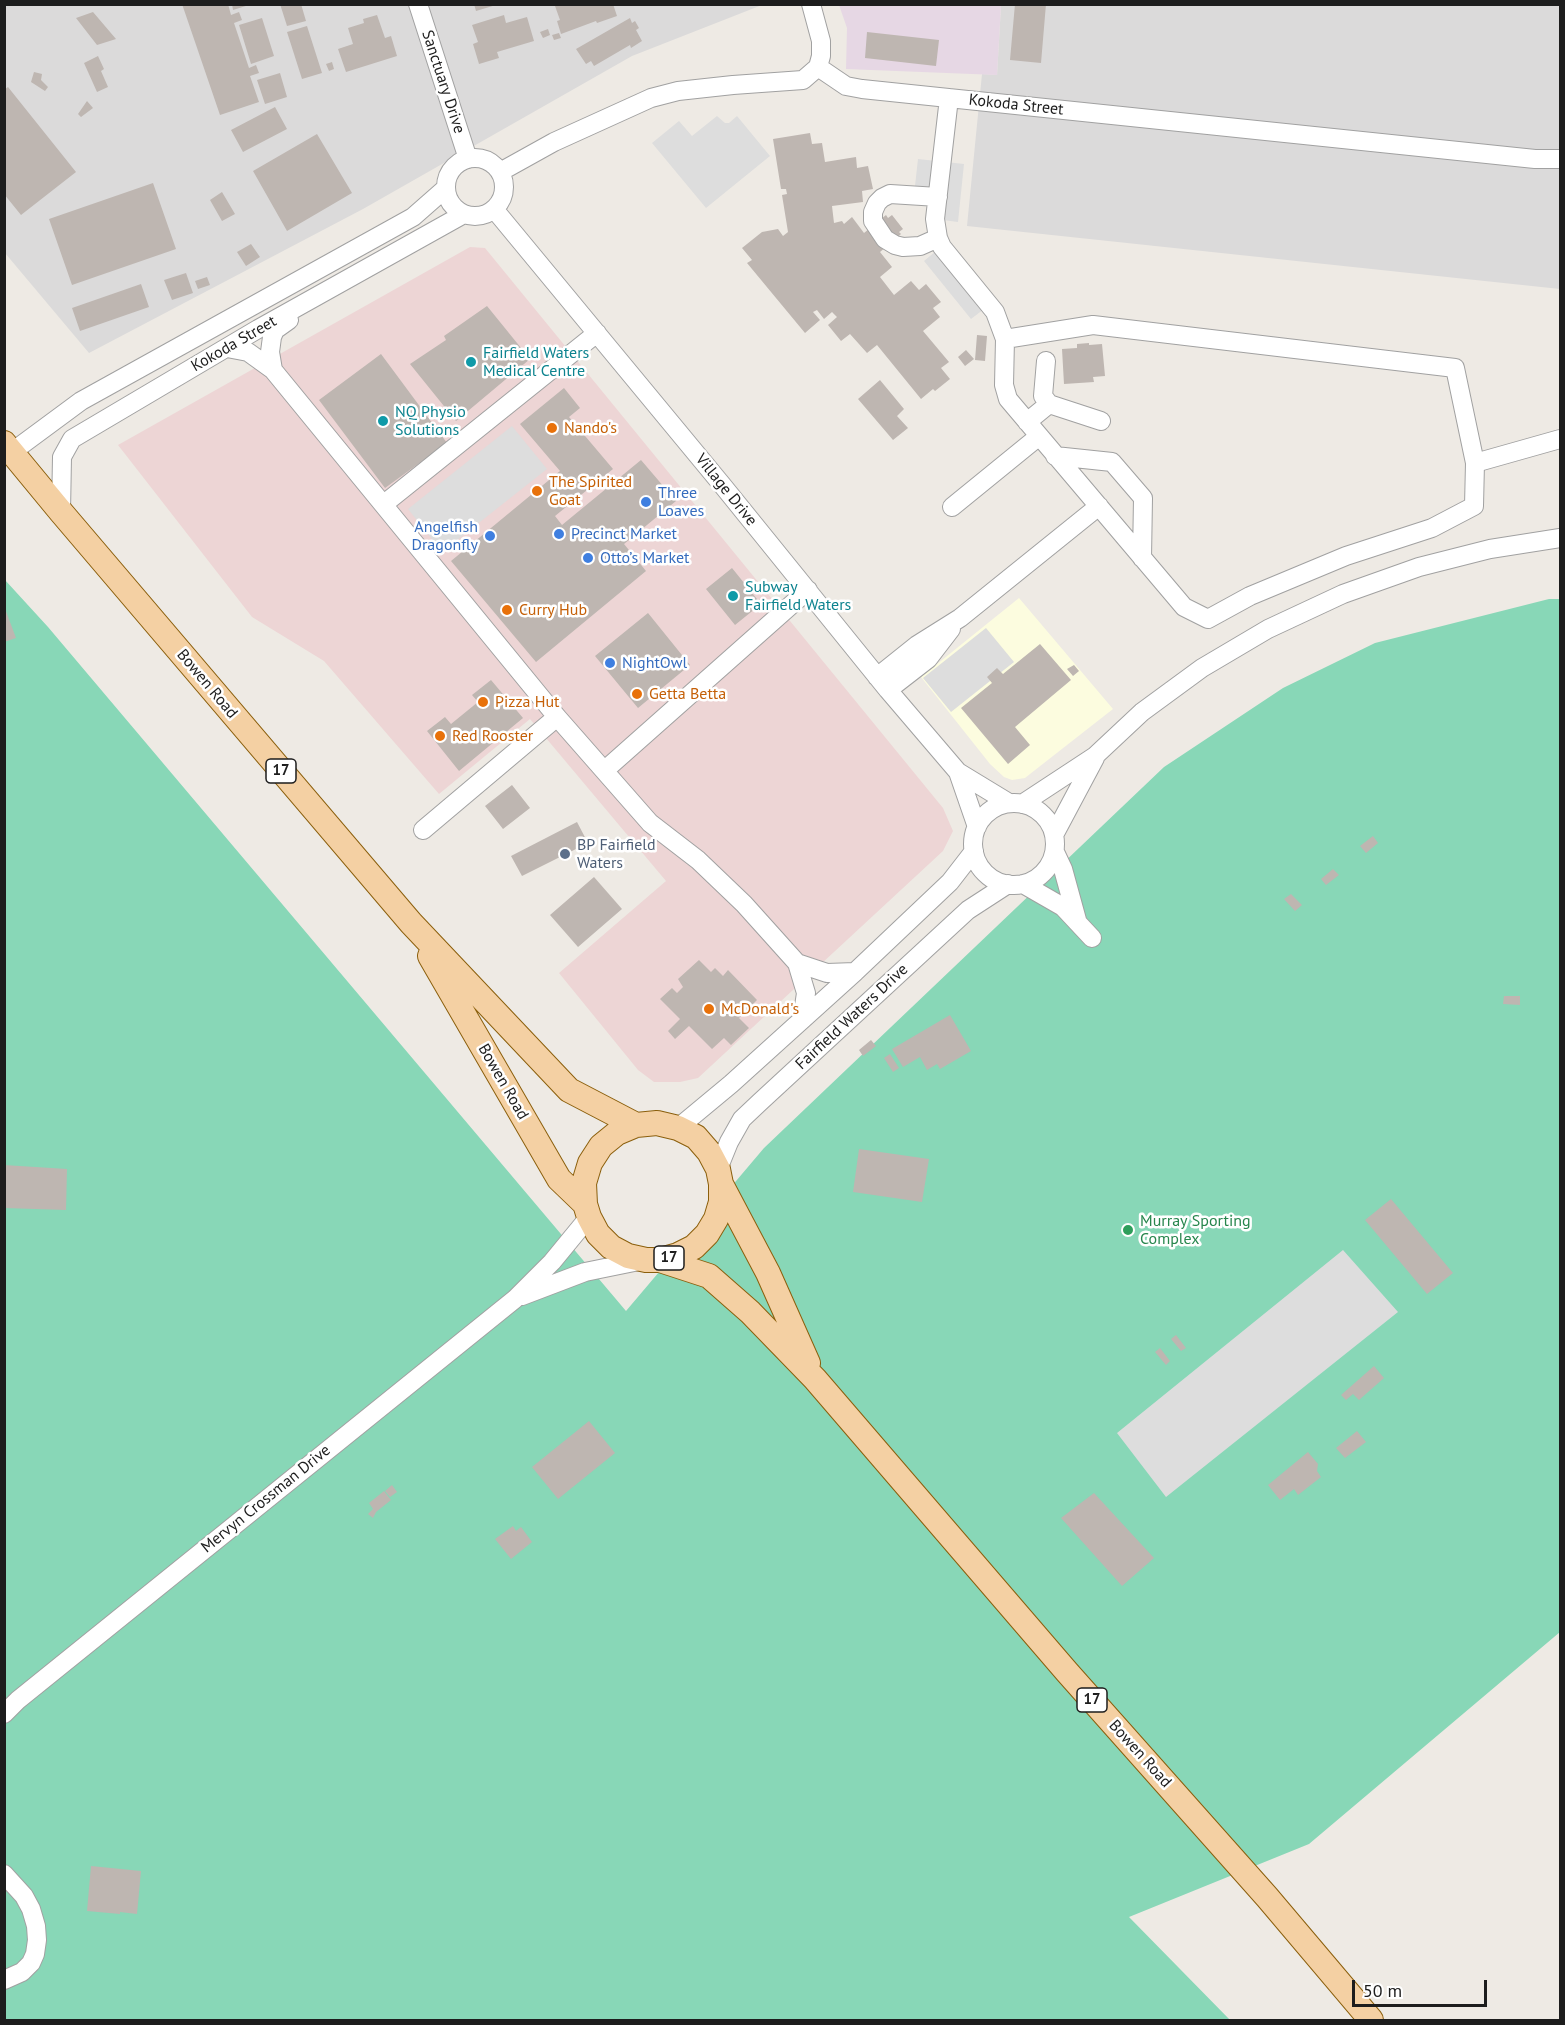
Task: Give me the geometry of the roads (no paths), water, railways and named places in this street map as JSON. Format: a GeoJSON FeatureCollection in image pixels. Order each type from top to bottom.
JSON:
{"type":"FeatureCollection","features":[{"type":"Feature","properties":{"kind":"main road","name":"Bowen Road"},"geometry":{"type":"LineString","coordinates":[[8,448],[411,923],[569,1090],[636,1125]]}},
{"type":"Feature","properties":{"kind":"main road","name":"Bowen Road"},"geometry":{"type":"LineString","coordinates":[[411,923],[559,1179],[587,1211],[598,1233],[611,1247],[628,1256],[653,1260],[709,1276],[750,1312],[815,1379],[1067,1672],[1267,1897],[1371,2020]]}},
{"type":"Feature","properties":{"kind":"main road","name":"Bowen Road"},"geometry":{"type":"LineString","coordinates":[[587,1211],[584,1183],[590,1164],[601,1146],[616,1133],[636,1125],[657,1123],[678,1128],[696,1137],[709,1152],[768,1273],[815,1379]]}},
{"type":"Feature","properties":{"kind":"main road","name":"17"},"geometry":{"type":"LineString","coordinates":[[653,1260],[678,1255],[694,1247],[707,1234],[716,1219],[721,1202],[720,1177]]}},
{"type":"Feature","properties":{"kind":"street","name":"Sanctuary Drive"},"geometry":{"type":"LineString","coordinates":[[418,4],[468,159]]}},
{"type":"Feature","properties":{"kind":"street"},"geometry":{"type":"LineString","coordinates":[[500,172],[554,142],[651,98],[722,86],[803,80],[818,67],[821,56],[816,6]]}},
{"type":"Feature","properties":{"kind":"street","name":"Kokoda Street"},"geometry":{"type":"LineString","coordinates":[[818,67],[846,86],[1535,159],[1560,159]]}},
{"type":"Feature","properties":{"kind":"street"},"geometry":{"type":"LineString","coordinates":[[949,98],[935,219],[938,238],[942,247],[995,312],[1005,339],[1005,393],[1038,437],[1184,607],[1208,619],[1250,596],[1346,556],[1432,528],[1474,506],[1475,463],[1455,368],[1093,326],[1005,339]]}},
{"type":"Feature","properties":{"kind":"street"},"geometry":{"type":"LineString","coordinates":[[468,159],[486,160],[494,165],[504,182],[504,192],[500,201],[494,209],[480,216],[464,214],[451,204],[446,188],[447,178],[452,170],[459,163],[468,159]]}},
{"type":"Feature","properties":{"kind":"street","name":"Kokoda Street"},"geometry":{"type":"LineString","coordinates":[[8,448],[81,402],[412,217],[446,188]]}},
{"type":"Feature","properties":{"kind":"street"},"geometry":{"type":"LineString","coordinates":[[938,197],[890,194],[877,203],[873,212],[873,221],[885,239],[895,245],[920,246],[938,238]]}},
{"type":"Feature","properties":{"kind":"street","name":"Village Drive"},"geometry":{"type":"LineString","coordinates":[[494,209],[957,772],[977,827]]}},
{"type":"Feature","properties":{"kind":"street","name":"Kokoda Street"},"geometry":{"type":"LineString","coordinates":[[61,512],[62,457],[72,439],[96,423],[464,214]]}},
{"type":"Feature","properties":{"kind":"street"},"geometry":{"type":"LineString","coordinates":[[262,299],[266,303],[274,304],[326,291]]}},
{"type":"Feature","properties":{"kind":"street"},"geometry":{"type":"LineString","coordinates":[[273,370],[270,342],[275,330],[315,305],[326,291]]}},
{"type":"Feature","properties":{"kind":"street"},"geometry":{"type":"LineString","coordinates":[[384,504],[597,333]]}},
{"type":"Feature","properties":{"kind":"street"},"geometry":{"type":"LineString","coordinates":[[227,348],[248,352],[273,370],[557,717],[650,823],[706,867],[744,904],[797,963],[806,993],[802,1020]]}},
{"type":"Feature","properties":{"kind":"street"},"geometry":{"type":"LineString","coordinates":[[1046,361],[1043,396],[1049,404],[1101,421]]}},
{"type":"Feature","properties":{"kind":"street"},"geometry":{"type":"LineString","coordinates":[[1027,422],[1049,404]]}},
{"type":"Feature","properties":{"kind":"street"},"geometry":{"type":"LineString","coordinates":[[952,507],[1038,437]]}},
{"type":"Feature","properties":{"kind":"street"},"geometry":{"type":"LineString","coordinates":[[1475,463],[1560,439]]}},
{"type":"Feature","properties":{"kind":"street"},"geometry":{"type":"LineString","coordinates":[[1055,456],[1112,462],[1143,498],[1142,558]]}},
{"type":"Feature","properties":{"kind":"street"},"geometry":{"type":"LineString","coordinates":[[882,683],[928,659],[960,618],[1099,506]]}},
{"type":"Feature","properties":{"kind":"street"},"geometry":{"type":"LineString","coordinates":[[1092,938],[1063,907],[1016,884],[996,880],[986,873],[978,863],[974,851],[977,827],[984,816],[996,808],[1015,804],[1095,756],[1142,712],[1202,668],[1268,629],[1343,594],[1419,567],[1490,549],[1560,538]]}},
{"type":"Feature","properties":{"kind":"street"},"geometry":{"type":"LineString","coordinates":[[605,770],[808,590]]}},
{"type":"Feature","properties":{"kind":"street"},"geometry":{"type":"LineString","coordinates":[[423,830],[557,717]]}},
{"type":"Feature","properties":{"kind":"street"},"geometry":{"type":"LineString","coordinates":[[1016,884],[1034,880],[1044,873],[1051,863],[1054,844],[1095,756]]}},
{"type":"Feature","properties":{"kind":"street","name":"Village Drive"},"geometry":{"type":"LineString","coordinates":[[957,772],[1015,804]]}},
{"type":"Feature","properties":{"kind":"street"},"geometry":{"type":"LineString","coordinates":[[1015,804],[1033,808],[1043,814],[1050,824],[1077,920]]}},
{"type":"Feature","properties":{"kind":"street","name":"Fairfield Waters Drive"},"geometry":{"type":"LineString","coordinates":[[678,1128],[731,1084],[855,972],[950,882],[974,851]]}},
{"type":"Feature","properties":{"kind":"street","name":"Fairfield Waters Drive"},"geometry":{"type":"LineString","coordinates":[[720,1177],[729,1142],[742,1119],[968,910],[1016,884]]}},
{"type":"Feature","properties":{"kind":"street"},"geometry":{"type":"LineString","coordinates":[[797,963],[826,973],[855,972]]}},
{"type":"Feature","properties":{"kind":"street","name":"Mervyn Crossman Drive"},"geometry":{"type":"LineString","coordinates":[[4,1714],[11,1703],[515,1299],[552,1262],[587,1211]]}},
{"type":"Feature","properties":{"kind":"street","name":"Mervyn Crossman Drive"},"geometry":{"type":"LineString","coordinates":[[515,1299],[585,1272],[653,1260]]}},
{"type":"Feature","properties":{"kind":"street"},"geometry":{"type":"LineString","coordinates":[[4,1874],[24,1896],[31,1909],[37,1940],[31,1963],[22,1972],[4,1980]]}},
{"type":"Feature","properties":{"kind":"place","name":"Fairfield Waters Medical Centre"},"geometry":{"type":"Point","coordinates":[471,362]}},
{"type":"Feature","properties":{"kind":"place","name":"NQ Physio Solutions"},"geometry":{"type":"Point","coordinates":[383,421]}},
{"type":"Feature","properties":{"kind":"place","name":"Nando's"},"geometry":{"type":"Point","coordinates":[552,428]}},
{"type":"Feature","properties":{"kind":"place","name":"The Spirited Goat"},"geometry":{"type":"Point","coordinates":[537,491]}},
{"type":"Feature","properties":{"kind":"place","name":"Three Loaves"},"geometry":{"type":"Point","coordinates":[646,502]}},
{"type":"Feature","properties":{"kind":"place","name":"Precinct Market"},"geometry":{"type":"Point","coordinates":[559,534]}},
{"type":"Feature","properties":{"kind":"place","name":"Angelfish Dragonfly"},"geometry":{"type":"Point","coordinates":[490,536]}},
{"type":"Feature","properties":{"kind":"place","name":"Otto’s Market"},"geometry":{"type":"Point","coordinates":[588,558]}},
{"type":"Feature","properties":{"kind":"place","name":"Subway Fairfield Waters"},"geometry":{"type":"Point","coordinates":[733,596]}},
{"type":"Feature","properties":{"kind":"place","name":"Curry Hub"},"geometry":{"type":"Point","coordinates":[507,610]}},
{"type":"Feature","properties":{"kind":"place","name":"NightOwl"},"geometry":{"type":"Point","coordinates":[610,663]}},
{"type":"Feature","properties":{"kind":"place","name":"Getta Betta"},"geometry":{"type":"Point","coordinates":[637,694]}},
{"type":"Feature","properties":{"kind":"place","name":"Pizza Hut"},"geometry":{"type":"Point","coordinates":[483,702]}},
{"type":"Feature","properties":{"kind":"place","name":"Red Rooster"},"geometry":{"type":"Point","coordinates":[440,736]}},
{"type":"Feature","properties":{"kind":"place","name":"BP Fairfield Waters"},"geometry":{"type":"Point","coordinates":[565,854]}},
{"type":"Feature","properties":{"kind":"place","name":"McDonald's"},"geometry":{"type":"Point","coordinates":[709,1009]}},
{"type":"Feature","properties":{"kind":"place","name":"Murray Sporting Complex"},"geometry":{"type":"Point","coordinates":[1128,1230]}}]}
